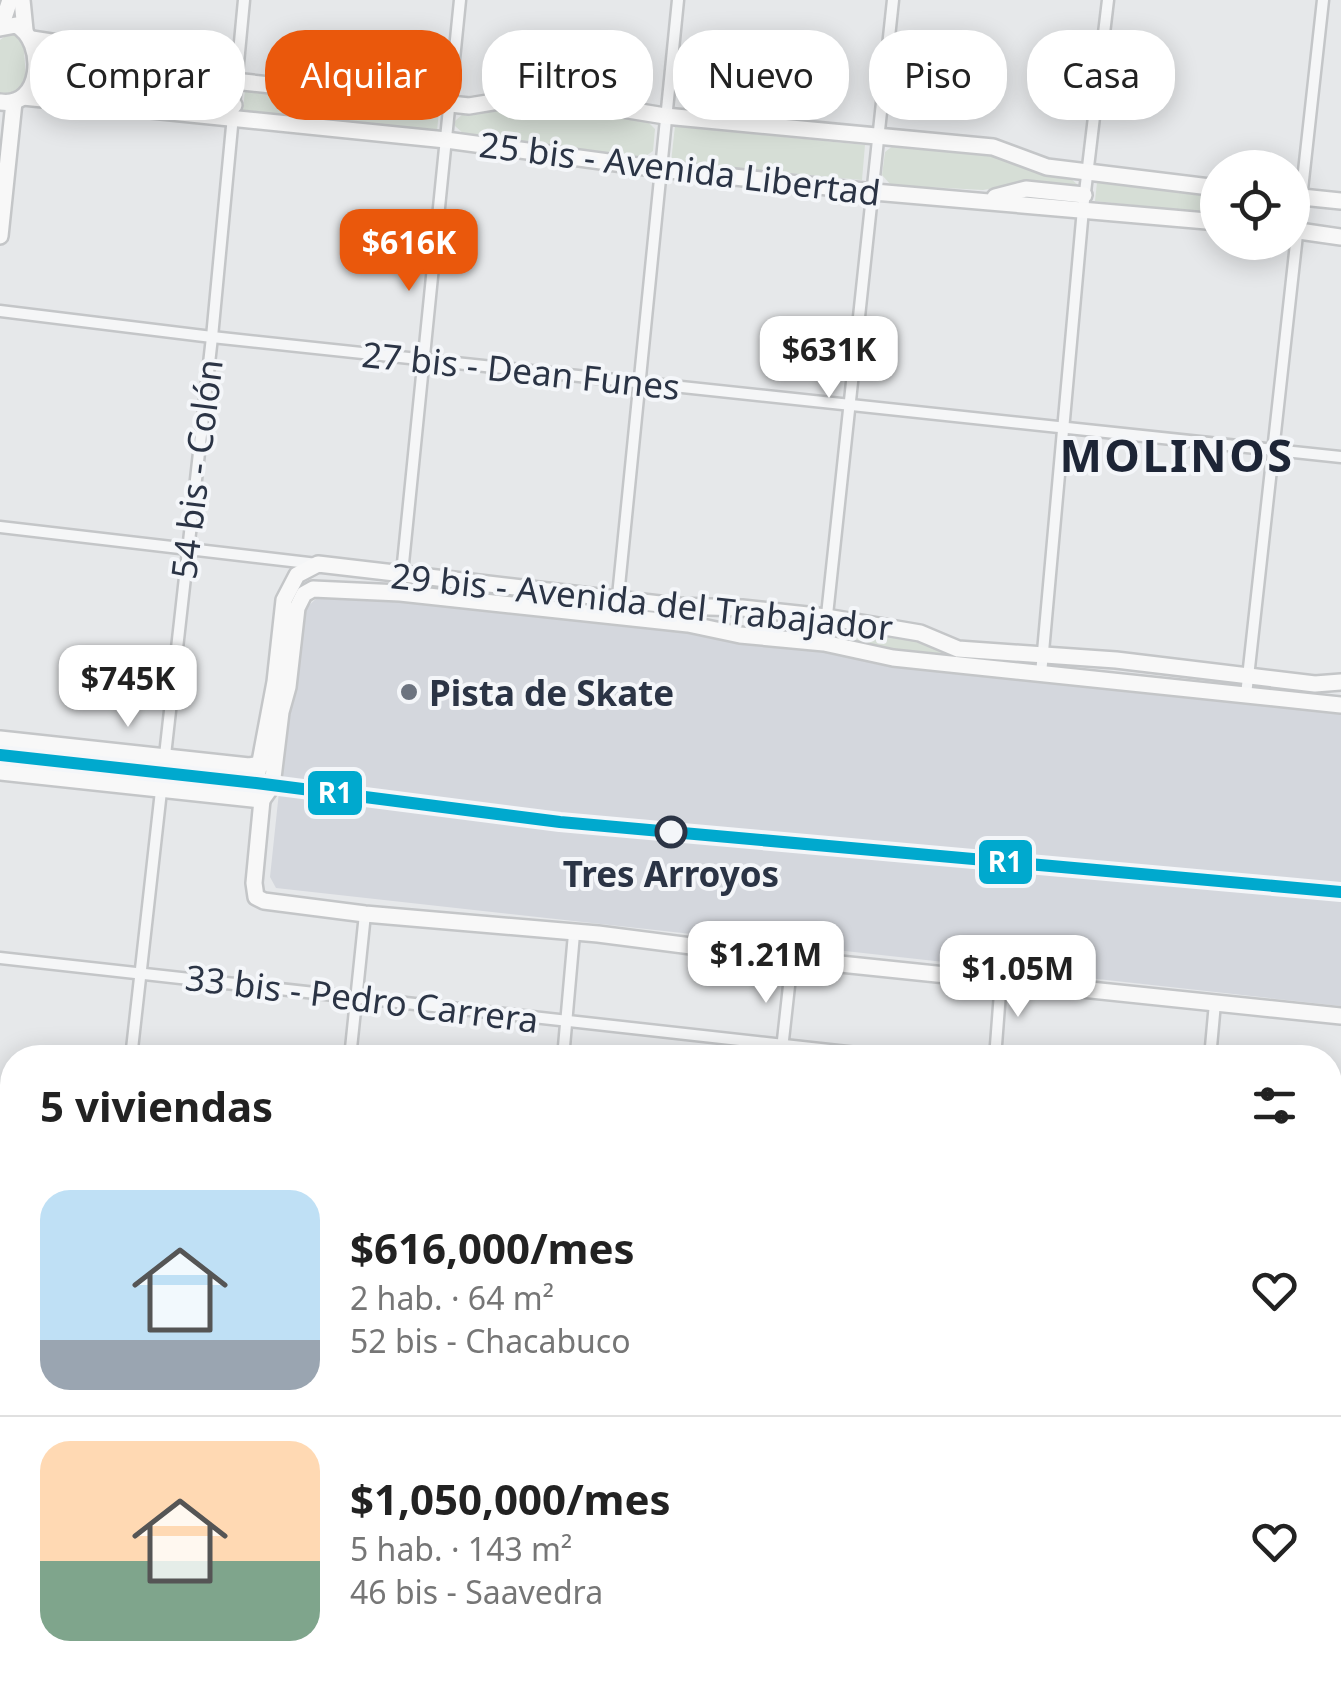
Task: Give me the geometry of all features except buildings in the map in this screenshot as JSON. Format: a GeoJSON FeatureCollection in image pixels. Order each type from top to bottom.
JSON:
{"type":"FeatureCollection","features":[{"type":"Feature","properties":{"kind":"street"},"geometry":{"type":"LineString","coordinates":[[1,27],[10,0]]}},
{"type":"Feature","properties":{"kind":"street"},"geometry":{"type":"LineString","coordinates":[[0,236],[12,100],[34,71],[22,0]]}},
{"type":"Feature","properties":{"kind":"street","name":"54 bis - Colón"},"geometry":{"type":"LineString","coordinates":[[241,30],[244,0]]}},
{"type":"Feature","properties":{"kind":"street"},"geometry":{"type":"LineString","coordinates":[[457,30],[460,0]]}},
{"type":"Feature","properties":{"kind":"street"},"geometry":{"type":"LineString","coordinates":[[616,616],[678,0]]}},
{"type":"Feature","properties":{"kind":"street"},"geometry":{"type":"LineString","coordinates":[[824,643],[893,0]]}},
{"type":"Feature","properties":{"kind":"street"},"geometry":{"type":"LineString","coordinates":[[1041,674],[1084,202],[1108,0]]}},
{"type":"Feature","properties":{"kind":"street"},"geometry":{"type":"LineString","coordinates":[[1303,150],[1323,0]]}},
{"type":"Feature","properties":{"kind":"street","name":"25 bis - Avenida Libertad"},"geometry":{"type":"LineString","coordinates":[[1,27],[16,25],[28,35]]}},
{"type":"Feature","properties":{"kind":"street","name":"25 bis - Avenida Libertad"},"geometry":{"type":"LineString","coordinates":[[462,105],[491,104],[536,95],[665,116],[993,147],[1047,166],[1200,186]]}},
{"type":"Feature","properties":{"kind":"street","name":"25 bis - Avenida Libertad"},"geometry":{"type":"LineString","coordinates":[[245,113],[660,169],[874,192],[1084,202],[1200,219]]}},
{"type":"Feature","properties":{"kind":"street","name":"54 bis - Colón"},"geometry":{"type":"LineString","coordinates":[[133,1045],[212,337],[232,120]]}},
{"type":"Feature","properties":{"kind":"street"},"geometry":{"type":"LineString","coordinates":[[400,593],[447,120]]}},
{"type":"Feature","properties":{"kind":"street"},"geometry":{"type":"LineString","coordinates":[[1310,198],[1341,201]]}},
{"type":"Feature","properties":{"kind":"street"},"geometry":{"type":"LineString","coordinates":[[1310,232],[1341,237]]}},
{"type":"Feature","properties":{"kind":"street"},"geometry":{"type":"LineString","coordinates":[[1246,695],[1276,450],[1292,260]]}},
{"type":"Feature","properties":{"kind":"street","name":"27 bis - Dean Funes"},"geometry":{"type":"LineString","coordinates":[[0,311],[1341,457]]}},
{"type":"Feature","properties":{"kind":"street","name":"29 bis - Avenida del Trabajador"},"geometry":{"type":"LineString","coordinates":[[0,527],[455,582],[826,618],[920,633],[958,649],[1116,660],[1315,684],[1341,682]]}},
{"type":"Feature","properties":{"kind":"street"},"geometry":{"type":"LineString","coordinates":[[324,590],[322,565],[297,575],[284,600],[267,764],[256,783],[262,800],[256,897],[365,914],[1341,1016]]}},
{"type":"Feature","properties":{"kind":"street"},"geometry":{"type":"LineString","coordinates":[[454,600],[455,582]]}},
{"type":"Feature","properties":{"kind":"street","name":"29 bis - Avenida del Trabajador"},"geometry":{"type":"LineString","coordinates":[[267,764],[297,608],[304,594],[314,589],[400,593],[688,624],[824,643],[893,658],[1341,706]]}},
{"type":"Feature","properties":{"kind":"street"},"geometry":{"type":"LineString","coordinates":[[740,634],[742,608]]}},
{"type":"Feature","properties":{"kind":"street"},"geometry":{"type":"LineString","coordinates":[[1114,680],[1116,660]]}},
{"type":"Feature","properties":{"kind":"street"},"geometry":{"type":"LineString","coordinates":[[0,739],[249,766],[267,764]]}},
{"type":"Feature","properties":{"kind":"street"},"geometry":{"type":"LineString","coordinates":[[0,772],[262,800]]}},
{"type":"Feature","properties":{"kind":"street"},"geometry":{"type":"LineString","coordinates":[[351,1045],[365,914]]}},
{"type":"Feature","properties":{"kind":"street"},"geometry":{"type":"LineString","coordinates":[[565,1045],[574,934]]}},
{"type":"Feature","properties":{"kind":"street","name":"33 bis - Pedro Carrera"},"geometry":{"type":"LineString","coordinates":[[0,958],[782,1045]]}},
{"type":"Feature","properties":{"kind":"street"},"geometry":{"type":"LineString","coordinates":[[782,1045],[792,959]]}},
{"type":"Feature","properties":{"kind":"street"},"geometry":{"type":"LineString","coordinates":[[995,1045],[1001,980]]}},
{"type":"Feature","properties":{"kind":"street"},"geometry":{"type":"LineString","coordinates":[[1211,1045],[1215,1003]]}},
{"type":"Feature","properties":{"kind":"shaded area"},"geometry":{"type":"Polygon","coordinates":[[[11,32],[23,39],[26,77],[16,94],[0,95],[0,40],[11,32]]]}},
{"type":"Feature","properties":{"kind":"shaded area"},"geometry":{"type":"Polygon","coordinates":[[[245,90],[265,92],[265,112],[245,110],[245,90]]]}},
{"type":"Feature","properties":{"kind":"shaded area"},"geometry":{"type":"Polygon","coordinates":[[[464,113],[482,113],[482,120],[647,121],[655,129],[653,151],[643,158],[465,135],[455,126],[464,113]]]}},
{"type":"Feature","properties":{"kind":"shaded area"},"geometry":{"type":"Polygon","coordinates":[[[335,120],[438,120],[437,131],[335,120]]]}},
{"type":"Feature","properties":{"kind":"shaded area"},"geometry":{"type":"Polygon","coordinates":[[[675,126],[865,145],[862,180],[671,162],[675,126]]]}},
{"type":"Feature","properties":{"kind":"shaded area"},"geometry":{"type":"Polygon","coordinates":[[[894,145],[989,152],[1027,169],[1070,178],[1078,185],[1076,189],[1012,185],[983,190],[891,185],[882,175],[885,152],[894,145]]]}},
{"type":"Feature","properties":{"kind":"shaded area"},"geometry":{"type":"Polygon","coordinates":[[[1097,182],[1200,193],[1200,212],[1095,201],[1097,182]]]}},
{"type":"Feature","properties":{"kind":"shaded area"},"geometry":{"type":"Polygon","coordinates":[[[319,596],[373,597],[679,630],[715,639],[821,650],[875,664],[1341,713],[1341,1006],[276,888],[270,877],[287,716],[297,683],[304,610],[319,596]]]}},
{"type":"Feature","properties":{"kind":"shaded area"},"geometry":{"type":"Polygon","coordinates":[[[841,627],[901,635],[953,655],[1029,665],[926,655],[846,641],[837,635],[841,627]]]}},
{"type":"Feature","properties":{"kind":"shaded area"},"geometry":{"type":"Polygon","coordinates":[[[0,743],[147,760],[145,779],[0,763],[0,743]]]}},
{"type":"Feature","properties":{"kind":"shaded area"},"geometry":{"type":"Polygon","coordinates":[[[176,764],[245,774],[248,785],[240,792],[173,783],[176,764]]]}},
{"type":"Feature","properties":{"kind":"transit line","name":"R1"},"geometry":{"type":"LineString","coordinates":[[0,755],[560,822],[1341,892]]}},
{"type":"Feature","properties":{"kind":"place","name":"Pista de Skate"},"geometry":{"type":"Point","coordinates":[409,692]}},
{"type":"Feature","properties":{"kind":"place","name":"Tres Arroyos"},"geometry":{"type":"Point","coordinates":[671,832]}},
{"type":"Feature","properties":{"kind":"district","name":"MOLINOS"},"geometry":{"type":"Point","coordinates":[1177,454]}}]}
